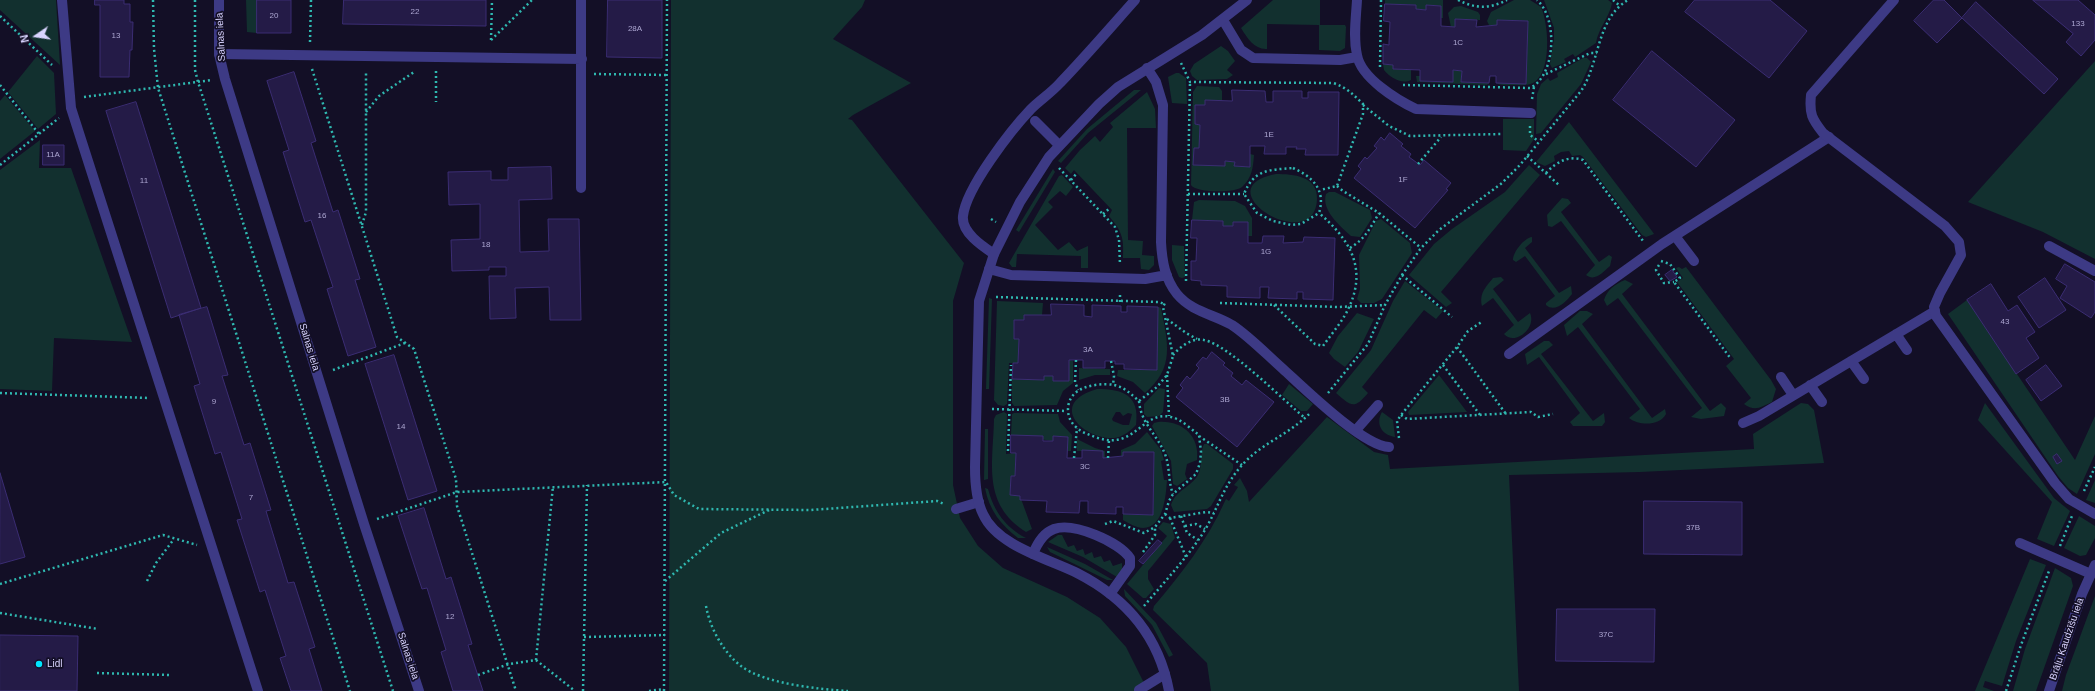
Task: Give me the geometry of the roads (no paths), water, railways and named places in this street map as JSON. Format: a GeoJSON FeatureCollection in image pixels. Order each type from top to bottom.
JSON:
{"type":"FeatureCollection","features":[{"type":"Feature","properties":{"kind":"street"},"geometry":{"type":"LineString","coordinates":[[62,0],[67,79],[71,108],[258,691]]}},
{"type":"Feature","properties":{"kind":"street","name":"Salnas iela"},"geometry":{"type":"LineString","coordinates":[[219,0],[219,54],[225,79],[364,524],[419,691]]}},
{"type":"Feature","properties":{"kind":"street"},"geometry":{"type":"LineString","coordinates":[[581,0],[581,188]]}},
{"type":"Feature","properties":{"kind":"street"},"geometry":{"type":"LineString","coordinates":[[994,254],[978,244],[968,232],[963,216],[970,196],[992,156],[1031,109],[1059,85],[1135,0]]}},
{"type":"Feature","properties":{"kind":"street"},"geometry":{"type":"LineString","coordinates":[[1170,691],[1163,664],[1154,647],[1137,620],[1125,606],[1110,594],[1078,574],[1008,541],[983,515],[975,486],[980,294],[994,254],[1020,202],[1049,157],[1059,145],[1118,87],[1223,20],[1247,0]]}},
{"type":"Feature","properties":{"kind":"street"},"geometry":{"type":"LineString","coordinates":[[1356,0],[1355,43],[1357,57],[1361,67],[1382,88],[1401,102],[1416,109],[1531,113]]}},
{"type":"Feature","properties":{"kind":"street"},"geometry":{"type":"LineString","coordinates":[[1894,0],[1812,95],[1810,109],[1813,120],[1829,137],[1945,226],[1959,242],[1961,255],[1934,306],[1936,316],[2062,492],[2077,504],[2095,514]]}},
{"type":"Feature","properties":{"kind":"street"},"geometry":{"type":"LineString","coordinates":[[1223,20],[1241,50],[1253,58],[1340,60],[1357,57]]}},
{"type":"Feature","properties":{"kind":"street"},"geometry":{"type":"LineString","coordinates":[[219,54],[582,59]]}},
{"type":"Feature","properties":{"kind":"street"},"geometry":{"type":"LineString","coordinates":[[1146,68],[1156,82],[1163,105],[1161,242],[1167,275],[1177,294],[1191,307],[1232,326],[1320,402],[1369,441],[1381,447],[1389,447]]}},
{"type":"Feature","properties":{"kind":"street"},"geometry":{"type":"LineString","coordinates":[[1035,121],[1059,145]]}},
{"type":"Feature","properties":{"kind":"street"},"geometry":{"type":"LineString","coordinates":[[1509,354],[1652,250],[1829,137]]}},
{"type":"Feature","properties":{"kind":"street"},"geometry":{"type":"LineString","coordinates":[[1675,236],[1694,261]]}},
{"type":"Feature","properties":{"kind":"street"},"geometry":{"type":"LineString","coordinates":[[2049,246],[2095,271]]}},
{"type":"Feature","properties":{"kind":"street"},"geometry":{"type":"LineString","coordinates":[[989,269],[1011,275],[1121,278],[1154,278],[1167,275]]}},
{"type":"Feature","properties":{"kind":"street"},"geometry":{"type":"LineString","coordinates":[[1743,423],[1759,416],[1935,311]]}},
{"type":"Feature","properties":{"kind":"street"},"geometry":{"type":"LineString","coordinates":[[1896,334],[1907,350]]}},
{"type":"Feature","properties":{"kind":"street"},"geometry":{"type":"LineString","coordinates":[[1851,360],[1864,379]]}},
{"type":"Feature","properties":{"kind":"street"},"geometry":{"type":"LineString","coordinates":[[1781,377],[1793,395]]}},
{"type":"Feature","properties":{"kind":"street"},"geometry":{"type":"LineString","coordinates":[[1810,385],[1822,402]]}},
{"type":"Feature","properties":{"kind":"street"},"geometry":{"type":"LineString","coordinates":[[1356,430],[1378,405]]}},
{"type":"Feature","properties":{"kind":"street"},"geometry":{"type":"LineString","coordinates":[[956,509],[979,502]]}},
{"type":"Feature","properties":{"kind":"street"},"geometry":{"type":"LineString","coordinates":[[1033,554],[1039,540],[1054,529],[1065,527],[1085,532],[1116,544],[1130,558],[1130,566],[1110,594]]}},
{"type":"Feature","properties":{"kind":"street"},"geometry":{"type":"LineString","coordinates":[[2020,543],[2055,557],[2093,569]]}},
{"type":"Feature","properties":{"kind":"street","name":"Brāļu Kaudzīšu iela"},"geometry":{"type":"LineString","coordinates":[[2049,691],[2082,594],[2093,569]]}},
{"type":"Feature","properties":{"kind":"street"},"geometry":{"type":"LineString","coordinates":[[1140,690],[1165,674]]}},
{"type":"Feature","properties":{"kind":"place","name":"Lidl"},"geometry":{"type":"Point","coordinates":[39,664]}}]}
